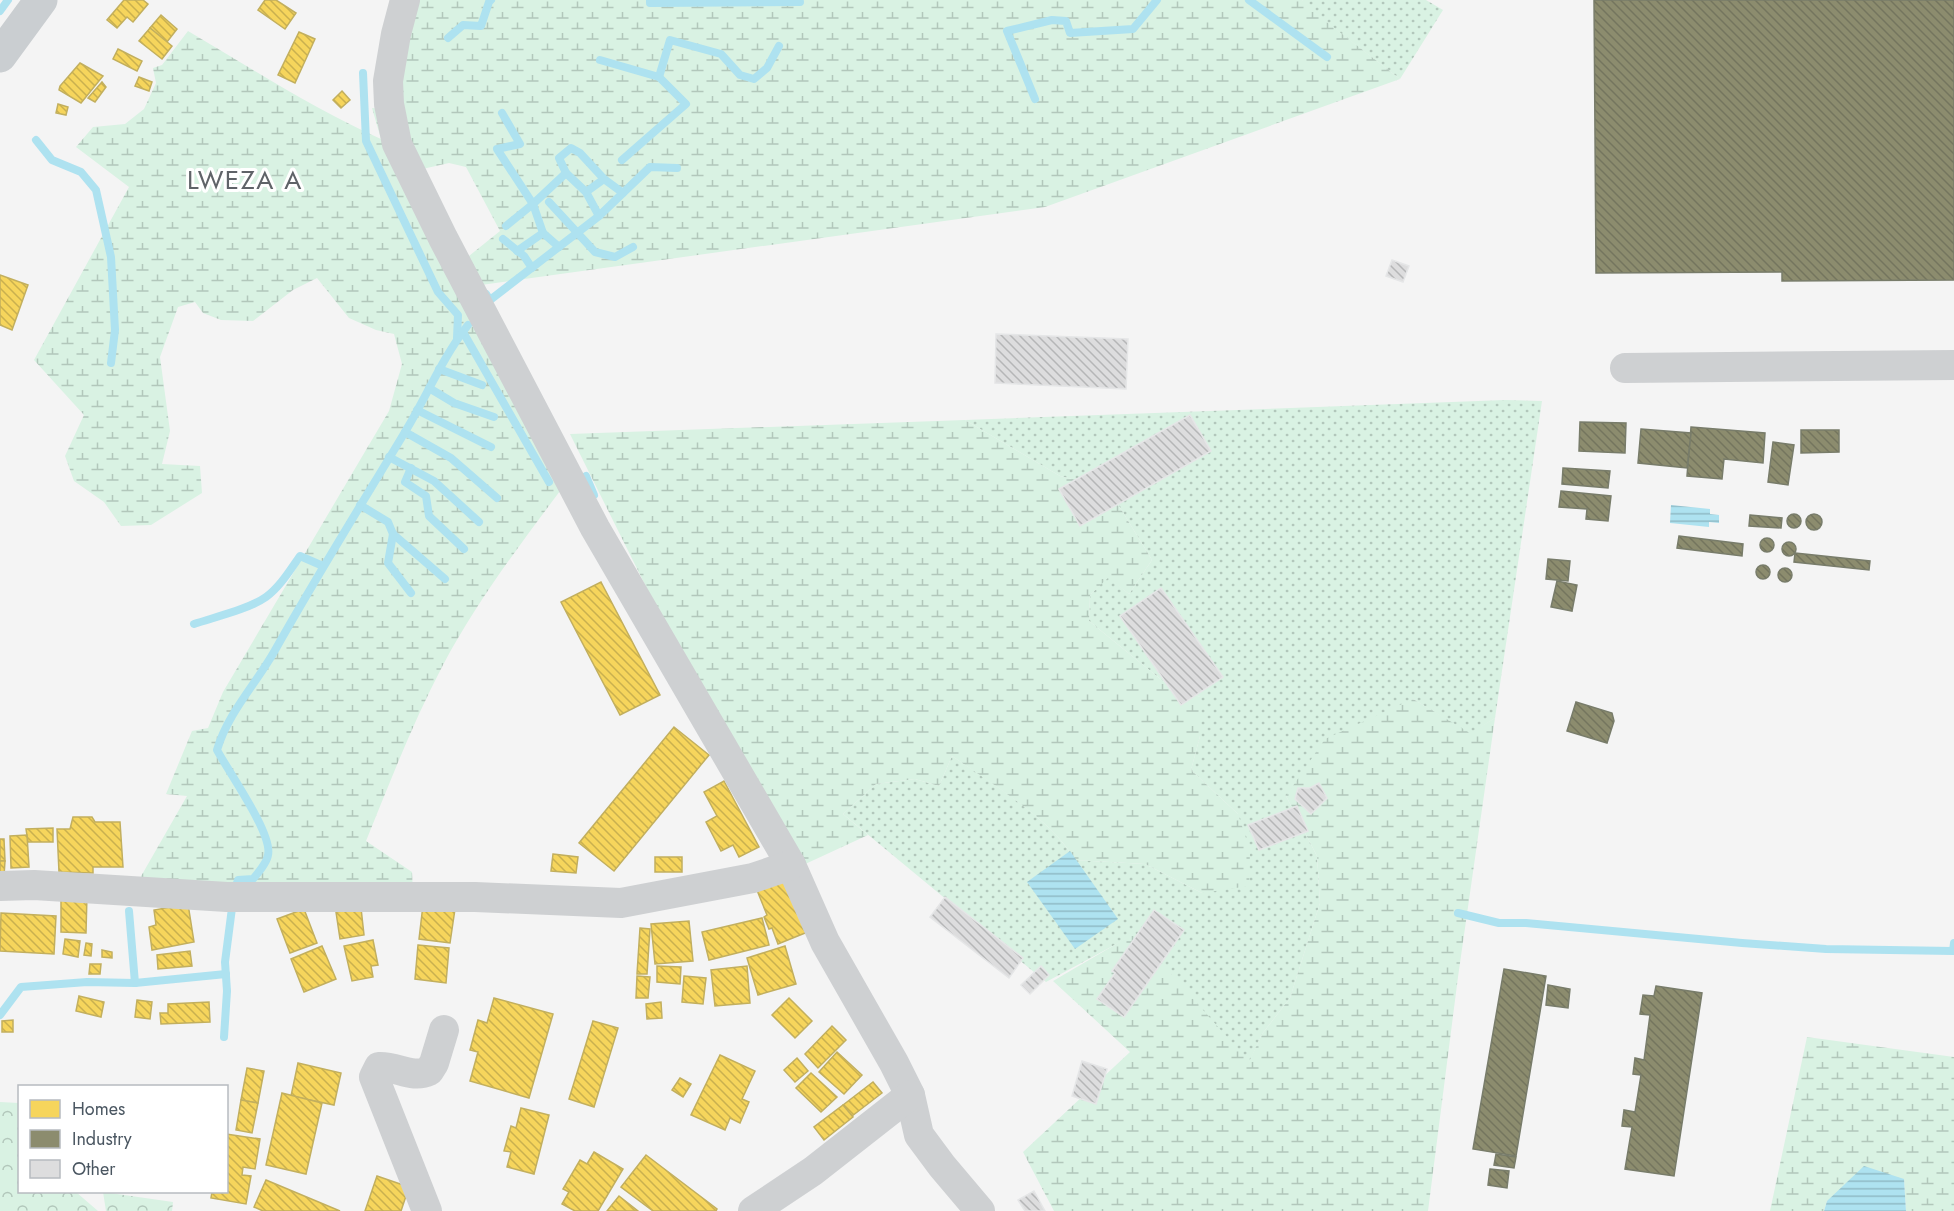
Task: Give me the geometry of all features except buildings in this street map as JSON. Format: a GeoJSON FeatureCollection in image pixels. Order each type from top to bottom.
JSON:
{"type":"FeatureCollection","features":[{"type":"Feature","properties":{"kind":"main road"},"geometry":{"type":"LineString","coordinates":[[0,56],[41,0]]}},
{"type":"Feature","properties":{"kind":"street"},"geometry":{"type":"LineString","coordinates":[[405,0],[396,34],[388,81],[389,104],[398,144],[443,238],[595,528],[791,865],[825,942],[910,1095],[918,1135],[980,1211]]}},
{"type":"Feature","properties":{"kind":"street"},"geometry":{"type":"LineString","coordinates":[[1625,368],[1954,365]]}},
{"type":"Feature","properties":{"kind":"street"},"geometry":{"type":"LineString","coordinates":[[0,885],[227,897],[475,897],[621,903],[753,878],[791,865]]}},
{"type":"Feature","properties":{"kind":"street"},"geometry":{"type":"LineString","coordinates":[[427,1211],[374,1077],[379,1067],[417,1074],[429,1071],[434,1063],[444,1030]]}},
{"type":"Feature","properties":{"kind":"street"},"geometry":{"type":"LineString","coordinates":[[753,1211],[813,1171],[910,1095]]}},
{"type":"Feature","properties":{"kind":"green space"},"geometry":{"type":"Polygon","coordinates":[[[409,0],[1303,0],[1301,2],[1400,79],[1045,207],[481,285],[464,260],[500,231],[466,167],[449,163],[418,170],[396,101],[409,0]]]}},
{"type":"Feature","properties":{"kind":"green space"},"geometry":{"type":"Polygon","coordinates":[[[1303,0],[1426,0],[1443,10],[1400,79],[1300,2],[1303,0]]]}},
{"type":"Feature","properties":{"kind":"green space"},"geometry":{"type":"Polygon","coordinates":[[[188,31],[307,101],[381,139],[372,108],[383,109],[560,491],[483,597],[443,665],[412,730],[366,841],[412,872],[413,893],[136,885],[187,796],[166,794],[192,731],[208,728],[223,692],[389,411],[402,364],[394,334],[376,330],[349,318],[317,278],[293,290],[253,321],[221,320],[203,313],[195,302],[178,307],[160,357],[170,431],[162,464],[200,466],[202,493],[151,525],[121,526],[104,502],[74,481],[65,456],[84,415],[34,360],[129,187],[76,147],[93,127],[125,124],[144,109],[156,83],[153,68],[162,65],[188,31]]]}},
{"type":"Feature","properties":{"kind":"green space"},"geometry":{"type":"Polygon","coordinates":[[[1505,400],[1542,401],[1495,718],[1470,734],[1413,699],[1286,796],[1317,856],[1320,903],[1290,998],[1262,1034],[1249,1063],[1135,934],[1046,982],[843,814],[876,784],[915,779],[939,786],[952,756],[1037,817],[1066,846],[1074,860],[1145,864],[1202,893],[1238,814],[1191,770],[1200,736],[1200,697],[1164,682],[1089,621],[1090,595],[1108,577],[1129,594],[1152,560],[1108,488],[1060,476],[965,420],[1505,400]]]}},
{"type":"Feature","properties":{"kind":"green space"},"geometry":{"type":"Polygon","coordinates":[[[965,420],[1060,476],[1108,488],[1152,560],[1129,594],[1108,578],[1090,595],[1089,621],[1164,682],[1200,697],[1200,736],[1191,770],[1238,814],[1250,850],[1249,886],[1202,893],[1145,864],[1074,860],[1066,846],[1037,817],[952,756],[939,786],[915,779],[876,784],[843,814],[868,835],[788,872],[570,434],[965,420]]]}},
{"type":"Feature","properties":{"kind":"green space"},"geometry":{"type":"Polygon","coordinates":[[[1413,699],[1470,733],[1495,718],[1428,1211],[1054,1211],[1023,1152],[1130,1052],[1053,981],[1135,933],[1249,1062],[1262,1034],[1290,998],[1320,903],[1317,856],[1286,796],[1325,739],[1413,699]]]}},
{"type":"Feature","properties":{"kind":"green space"},"geometry":{"type":"Polygon","coordinates":[[[1807,1037],[1954,1057],[1954,1211],[1906,1211],[1904,1179],[1827,1201],[1824,1211],[1770,1211],[1807,1037]]]}},
{"type":"Feature","properties":{"kind":"green space"},"geometry":{"type":"Polygon","coordinates":[[[0,1102],[18,1103],[18,1193],[77,1193],[98,1211],[0,1211],[0,1102]]]}},
{"type":"Feature","properties":{"kind":"green space"},"geometry":{"type":"Polygon","coordinates":[[[103,1193],[173,1202],[172,1211],[106,1211],[103,1193]]]}},
{"type":"Feature","properties":{"kind":"water"},"geometry":{"type":"Polygon","coordinates":[[[1671,505],[1710,509],[1710,514],[1719,515],[1719,523],[1709,522],[1709,527],[1670,523],[1671,505]]]}},
{"type":"Feature","properties":{"kind":"water"},"geometry":{"type":"Polygon","coordinates":[[[1070,851],[1118,919],[1075,949],[1027,882],[1070,851]]]}},
{"type":"Feature","properties":{"kind":"water"},"geometry":{"type":"Polygon","coordinates":[[[1864,1166],[1904,1179],[1906,1211],[1824,1211],[1827,1201],[1864,1166]]]}},
{"type":"Feature","properties":{"kind":"waterway"},"geometry":{"type":"LineString","coordinates":[[0,11],[8,0]]}},
{"type":"Feature","properties":{"kind":"waterway"},"geometry":{"type":"LineString","coordinates":[[448,38],[463,25],[481,26],[491,0]]}},
{"type":"Feature","properties":{"kind":"waterway"},"geometry":{"type":"LineString","coordinates":[[650,0],[650,3],[800,2]]}},
{"type":"Feature","properties":{"kind":"waterway"},"geometry":{"type":"LineString","coordinates":[[1035,99],[1007,31],[1052,20],[1066,21],[1070,33],[1133,29],[1157,0]]}},
{"type":"Feature","properties":{"kind":"waterway"},"geometry":{"type":"LineString","coordinates":[[1249,0],[1327,57]]}},
{"type":"Feature","properties":{"kind":"waterway"},"geometry":{"type":"LineString","coordinates":[[659,77],[670,40],[721,54],[740,75],[754,79],[767,68],[779,46]]}},
{"type":"Feature","properties":{"kind":"waterway"},"geometry":{"type":"LineString","coordinates":[[600,60],[659,77],[686,104],[622,160]]}},
{"type":"Feature","properties":{"kind":"waterway"},"geometry":{"type":"LineString","coordinates":[[363,73],[366,141],[438,292],[458,315],[457,338]]}},
{"type":"Feature","properties":{"kind":"waterway"},"geometry":{"type":"LineString","coordinates":[[502,113],[520,144],[497,149],[533,204],[566,173],[559,158],[571,148],[580,153],[604,179],[623,193]]}},
{"type":"Feature","properties":{"kind":"waterway"},"geometry":{"type":"LineString","coordinates":[[36,140],[52,160],[81,172],[96,190],[111,257],[115,330],[111,363]]}},
{"type":"Feature","properties":{"kind":"waterway"},"geometry":{"type":"LineString","coordinates":[[486,294],[490,300],[599,216],[650,167],[677,168]]}},
{"type":"Feature","properties":{"kind":"waterway"},"geometry":{"type":"LineString","coordinates":[[566,173],[586,192],[599,216]]}},
{"type":"Feature","properties":{"kind":"waterway"},"geometry":{"type":"LineString","coordinates":[[586,192],[604,179]]}},
{"type":"Feature","properties":{"kind":"waterway"},"geometry":{"type":"LineString","coordinates":[[549,202],[595,252],[615,257],[633,247]]}},
{"type":"Feature","properties":{"kind":"waterway"},"geometry":{"type":"LineString","coordinates":[[506,226],[533,204],[543,233]]}},
{"type":"Feature","properties":{"kind":"waterway"},"geometry":{"type":"LineString","coordinates":[[517,251],[543,233],[559,247]]}},
{"type":"Feature","properties":{"kind":"waterway"},"geometry":{"type":"LineString","coordinates":[[503,239],[524,256],[532,268]]}},
{"type":"Feature","properties":{"kind":"waterway"},"geometry":{"type":"LineString","coordinates":[[234,891],[238,880],[253,879],[262,868],[268,855],[268,845],[257,818],[217,750],[222,737],[235,711],[267,664],[405,432],[450,351],[468,325]]}},
{"type":"Feature","properties":{"kind":"waterway"},"geometry":{"type":"LineString","coordinates":[[463,332],[549,482]]}},
{"type":"Feature","properties":{"kind":"waterway"},"geometry":{"type":"LineString","coordinates":[[439,369],[482,385]]}},
{"type":"Feature","properties":{"kind":"waterway"},"geometry":{"type":"LineString","coordinates":[[429,388],[454,403],[494,417]]}},
{"type":"Feature","properties":{"kind":"waterway"},"geometry":{"type":"LineString","coordinates":[[417,410],[491,447]]}},
{"type":"Feature","properties":{"kind":"waterway"},"geometry":{"type":"LineString","coordinates":[[405,432],[451,458],[497,498]]}},
{"type":"Feature","properties":{"kind":"waterway"},"geometry":{"type":"LineString","coordinates":[[389,457],[434,481],[479,522]]}},
{"type":"Feature","properties":{"kind":"waterway"},"geometry":{"type":"LineString","coordinates":[[411,468],[405,482],[426,496],[429,516],[464,549]]}},
{"type":"Feature","properties":{"kind":"waterway"},"geometry":{"type":"LineString","coordinates":[[586,476],[594,495]]}},
{"type":"Feature","properties":{"kind":"waterway"},"geometry":{"type":"LineString","coordinates":[[360,505],[388,522],[393,534],[445,579]]}},
{"type":"Feature","properties":{"kind":"waterway"},"geometry":{"type":"LineString","coordinates":[[393,534],[388,563],[411,593]]}},
{"type":"Feature","properties":{"kind":"waterway"},"geometry":{"type":"LineString","coordinates":[[194,624],[241,609],[266,597],[280,583],[300,556],[323,566]]}},
{"type":"Feature","properties":{"kind":"waterway"},"geometry":{"type":"LineString","coordinates":[[224,1037],[227,991],[225,962],[232,908]]}},
{"type":"Feature","properties":{"kind":"waterway"},"geometry":{"type":"LineString","coordinates":[[129,911],[135,983]]}},
{"type":"Feature","properties":{"kind":"waterway"},"geometry":{"type":"LineString","coordinates":[[1458,913],[1499,923],[1526,923],[1826,949],[1953,951],[1954,943]]}},
{"type":"Feature","properties":{"kind":"waterway"},"geometry":{"type":"LineString","coordinates":[[0,1015],[21,987],[87,982],[135,983],[226,974]]}},
{"type":"Feature","properties":{"kind":"district","name":"LWEZA A"},"geometry":{"type":"Point","coordinates":[245,180]}}]}
